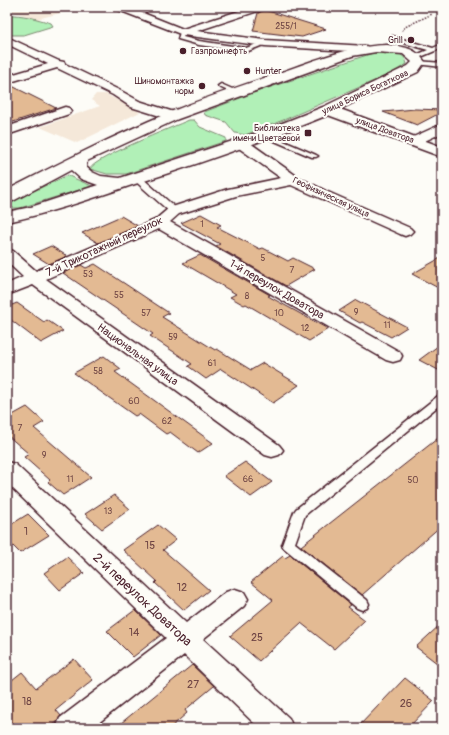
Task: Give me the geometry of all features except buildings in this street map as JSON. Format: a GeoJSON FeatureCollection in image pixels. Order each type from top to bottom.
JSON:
{"type":"FeatureCollection","features":[{"type":"Feature","properties":{"kind":"main road","name":"улица Бориса Богаткова"},"geometry":{"type":"LineString","coordinates":[[7,197],[80,159],[173,116],[235,92],[329,60],[366,49],[392,49],[408,53],[417,60],[413,69],[403,74],[328,110],[265,135],[35,211],[7,217]]}},
{"type":"Feature","properties":{"kind":"main road","name":"улица Доватора"},"geometry":{"type":"LineString","coordinates":[[328,110],[442,152]]}},
{"type":"Feature","properties":{"kind":"main road","name":"улица Бориса Богаткова"},"geometry":{"type":"LineString","coordinates":[[80,159],[78,168],[83,175],[107,182],[130,180]]}},
{"type":"Feature","properties":{"kind":"street"},"geometry":{"type":"LineString","coordinates":[[119,7],[183,32],[265,43],[366,49]]}},
{"type":"Feature","properties":{"kind":"street"},"geometry":{"type":"LineString","coordinates":[[183,32],[260,7]]}},
{"type":"Feature","properties":{"kind":"street"},"geometry":{"type":"LineString","coordinates":[[7,40],[60,64],[117,93],[135,104],[173,116]]}},
{"type":"Feature","properties":{"kind":"street"},"geometry":{"type":"LineString","coordinates":[[314,46],[329,51],[333,54],[329,60]]}},
{"type":"Feature","properties":{"kind":"street"},"geometry":{"type":"LineString","coordinates":[[7,80],[60,64]]}},
{"type":"Feature","properties":{"kind":"street"},"geometry":{"type":"LineString","coordinates":[[7,131],[65,111]]}},
{"type":"Feature","properties":{"kind":"street"},"geometry":{"type":"LineString","coordinates":[[416,142],[442,128]]}},
{"type":"Feature","properties":{"kind":"street","name":"Геофизическая улица"},"geometry":{"type":"LineString","coordinates":[[241,143],[293,180],[323,195],[404,230]]}},
{"type":"Feature","properties":{"kind":"street","name":"7-й Трикотажный переулок"},"geometry":{"type":"LineString","coordinates":[[7,290],[160,223],[174,211],[233,192],[293,180]]}},
{"type":"Feature","properties":{"kind":"street","name":"1-й переулок Доватора"},"geometry":{"type":"LineString","coordinates":[[160,223],[393,356]]}},
{"type":"Feature","properties":{"kind":"street","name":"Национальная улица"},"geometry":{"type":"LineString","coordinates":[[7,254],[34,278],[272,450]]}},
{"type":"Feature","properties":{"kind":"street","name":"2-й переулок Доватора"},"geometry":{"type":"LineString","coordinates":[[8,473],[279,728]]}},
{"type":"Feature","properties":{"kind":"street"},"geometry":{"type":"LineString","coordinates":[[70,728],[234,599]]}},
{"type":"Feature","properties":{"kind":"lane"},"geometry":{"type":"LineString","coordinates":[[392,38],[434,50]]}},
{"type":"Feature","properties":{"kind":"lane"},"geometry":{"type":"LineString","coordinates":[[417,60],[442,46]]}},
{"type":"Feature","properties":{"kind":"lane"},"geometry":{"type":"LineString","coordinates":[[417,60],[442,65]]}},
{"type":"Feature","properties":{"kind":"lane"},"geometry":{"type":"LineString","coordinates":[[221,86],[235,92]]}},
{"type":"Feature","properties":{"kind":"lane"},"geometry":{"type":"LineString","coordinates":[[265,135],[314,156]]}},
{"type":"Feature","properties":{"kind":"lane"},"geometry":{"type":"LineString","coordinates":[[130,180],[174,211]]}},
{"type":"Feature","properties":{"kind":"lane"},"geometry":{"type":"LineString","coordinates":[[362,604],[288,545],[300,512],[442,398]]}},
{"type":"Feature","properties":{"kind":"path"},"geometry":{"type":"LineString","coordinates":[[392,38],[402,31],[405,26],[436,13]]}},
{"type":"Feature","properties":{"kind":"shaded area"},"geometry":{"type":"Polygon","coordinates":[[[7,7],[84,7],[37,19],[7,10],[7,7]]]}},
{"type":"Feature","properties":{"kind":"shaded area"},"geometry":{"type":"Polygon","coordinates":[[[96,94],[106,94],[140,112],[77,143],[40,127],[100,106],[91,100],[96,94]]]}},
{"type":"Feature","properties":{"kind":"green space"},"geometry":{"type":"Polygon","coordinates":[[[7,15],[29,17],[51,23],[53,26],[24,35],[7,35],[7,15]]]}},
{"type":"Feature","properties":{"kind":"green space"},"geometry":{"type":"Polygon","coordinates":[[[383,52],[400,54],[405,58],[407,64],[390,74],[245,135],[235,133],[226,122],[205,115],[204,112],[256,92],[373,53],[383,52]]]}},
{"type":"Feature","properties":{"kind":"green space"},"geometry":{"type":"Polygon","coordinates":[[[189,120],[194,120],[200,127],[226,138],[226,141],[126,174],[107,174],[90,169],[95,164],[119,151],[189,120]]]}},
{"type":"Feature","properties":{"kind":"green space"},"geometry":{"type":"Polygon","coordinates":[[[68,175],[92,186],[20,208],[9,208],[7,206],[10,202],[68,175]]]}},
{"type":"Feature","properties":{"kind":"place","name":"Grill"},"geometry":{"type":"Point","coordinates":[411,40]}},
{"type":"Feature","properties":{"kind":"place","name":"Газпромнефть"},"geometry":{"type":"Point","coordinates":[183,51]}},
{"type":"Feature","properties":{"kind":"place","name":"Hunter"},"geometry":{"type":"Point","coordinates":[247,71]}},
{"type":"Feature","properties":{"kind":"place","name":"Шиномонтажка норм"},"geometry":{"type":"Point","coordinates":[202,86]}},
{"type":"Feature","properties":{"kind":"place","name":"Библиотека имени Цветаевой"},"geometry":{"type":"Point","coordinates":[308,133]}}]}
